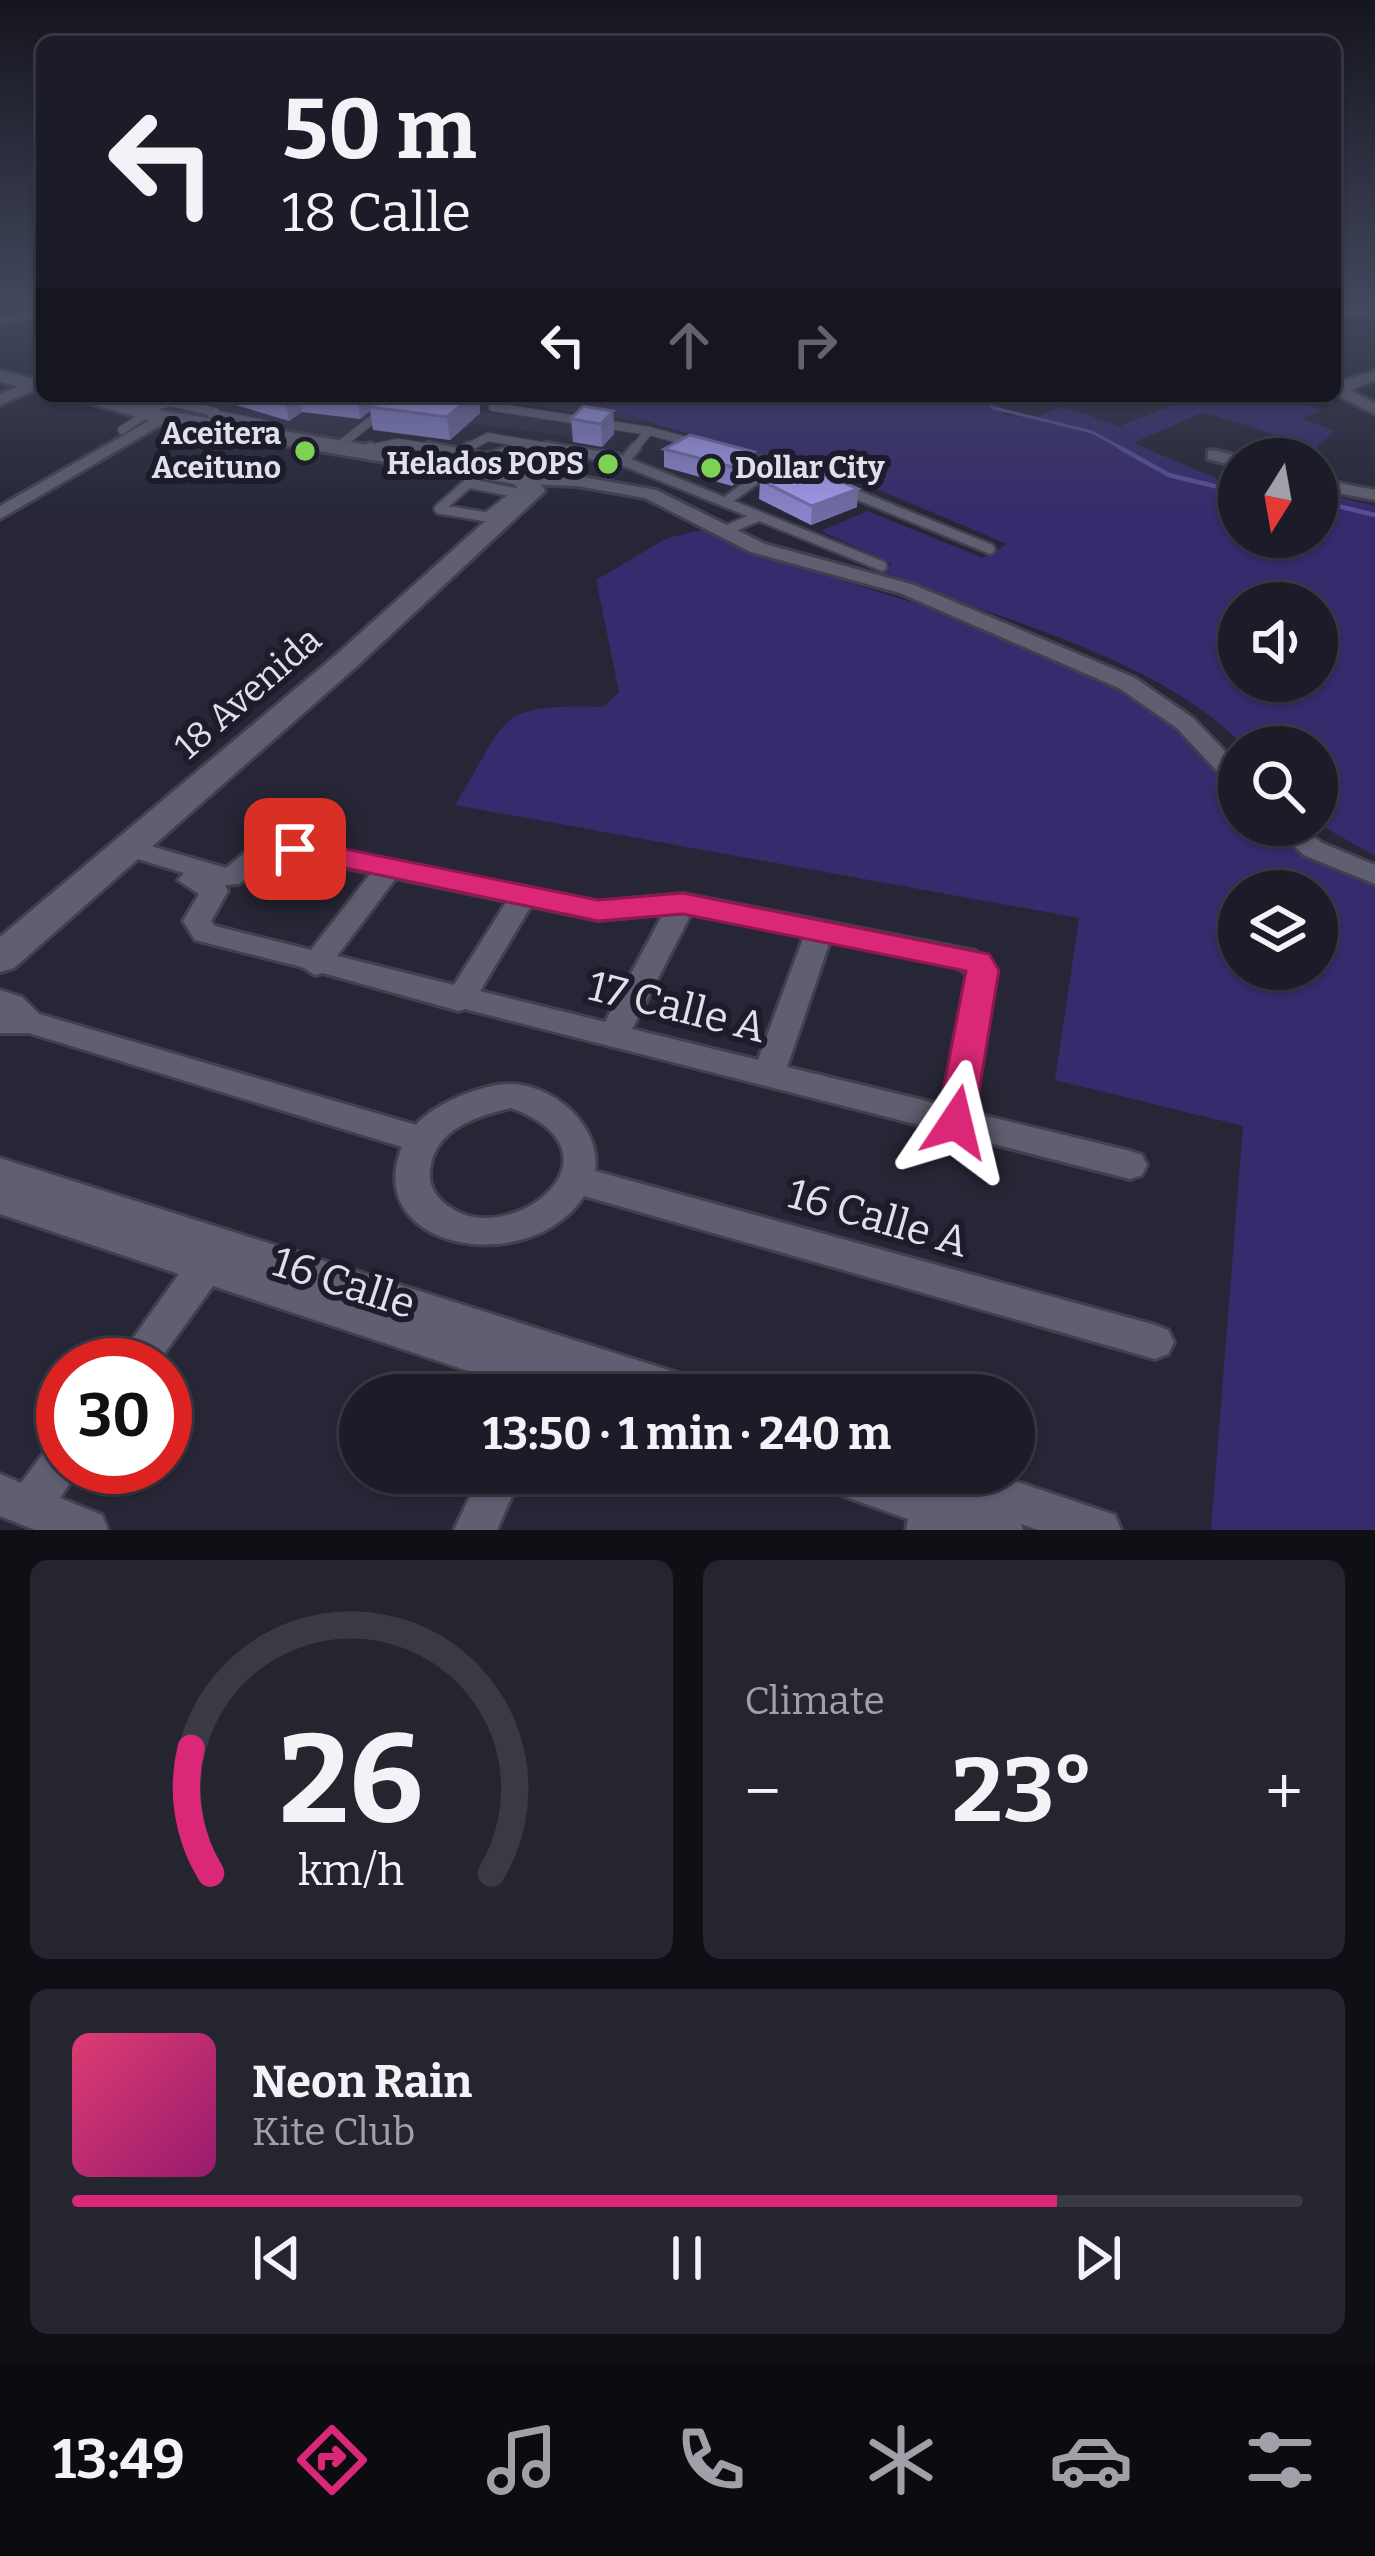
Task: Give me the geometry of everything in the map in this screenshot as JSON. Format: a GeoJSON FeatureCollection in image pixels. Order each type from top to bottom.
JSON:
{"type":"FeatureCollection","features":[{"type":"Feature","properties":{"kind":"street"},"geometry":{"type":"LineString","coordinates":[[1341,386],[1375,375]]}},
{"type":"Feature","properties":{"kind":"street"},"geometry":{"type":"LineString","coordinates":[[0,376],[36,385]]}},
{"type":"Feature","properties":{"kind":"street"},"geometry":{"type":"LineString","coordinates":[[0,400],[36,387]]}},
{"type":"Feature","properties":{"kind":"street"},"geometry":{"type":"LineString","coordinates":[[1341,391],[1375,410]]}},
{"type":"Feature","properties":{"kind":"street"},"geometry":{"type":"LineString","coordinates":[[94,402],[143,418],[205,418],[474,478],[650,494],[758,548],[907,589],[1126,683],[1185,723],[1218,757]]}},
{"type":"Feature","properties":{"kind":"street"},"geometry":{"type":"LineString","coordinates":[[0,514],[143,418]]}},
{"type":"Feature","properties":{"kind":"street"},"geometry":{"type":"LineString","coordinates":[[1214,455],[1218,456]]}},
{"type":"Feature","properties":{"kind":"street","name":"18 Avenida"},"geometry":{"type":"LineString","coordinates":[[4,950],[125,853],[521,505],[533,490],[532,484]]}},
{"type":"Feature","properties":{"kind":"street"},"geometry":{"type":"LineString","coordinates":[[1338,488],[1375,495]]}},
{"type":"Feature","properties":{"kind":"street"},"geometry":{"type":"LineString","coordinates":[[1309,846],[1375,875]]}},
{"type":"Feature","properties":{"kind":"street"},"geometry":{"type":"LineString","coordinates":[[125,853],[214,891],[197,921],[205,933],[238,890],[280,849]]}},
{"type":"Feature","properties":{"kind":"street"},"geometry":{"type":"LineString","coordinates":[[125,853],[230,878],[262,852],[280,849],[614,913],[683,903],[977,962],[982,970],[956,1122]]}},
{"type":"Feature","properties":{"kind":"street"},"geometry":{"type":"LineString","coordinates":[[315,965],[390,867]]}},
{"type":"Feature","properties":{"kind":"street"},"geometry":{"type":"LineString","coordinates":[[459,1000],[524,896]]}},
{"type":"Feature","properties":{"kind":"street"},"geometry":{"type":"LineString","coordinates":[[612,1037],[683,903]]}},
{"type":"Feature","properties":{"kind":"street"},"geometry":{"type":"LineString","coordinates":[[767,1076],[820,929]]}},
{"type":"Feature","properties":{"kind":"street","name":"17 Calle A"},"geometry":{"type":"LineString","coordinates":[[205,933],[315,965],[1130,1165]]}},
{"type":"Feature","properties":{"kind":"street"},"geometry":{"type":"LineString","coordinates":[[0,1001],[12,1005],[15,1022],[420,1139]]}},
{"type":"Feature","properties":{"kind":"street"},"geometry":{"type":"LineString","coordinates":[[511,1096],[544,1104],[568,1123],[580,1150],[576,1180],[558,1205],[530,1224],[495,1234],[460,1230],[432,1216],[414,1193],[410,1166],[420,1139],[443,1115],[476,1100],[511,1096]]}},
{"type":"Feature","properties":{"kind":"street","name":"16 Calle"},"geometry":{"type":"LineString","coordinates":[[0,1172],[214,1257],[541,1374]]}},
{"type":"Feature","properties":{"kind":"street","name":"16 Calle A"},"geometry":{"type":"LineString","coordinates":[[576,1180],[1155,1342]]}},
{"type":"Feature","properties":{"kind":"street","name":"16 Calle"},"geometry":{"type":"LineString","coordinates":[[0,1200],[214,1257]]}},
{"type":"Feature","properties":{"kind":"street"},"geometry":{"type":"LineString","coordinates":[[153,1338],[214,1257]]}},
{"type":"Feature","properties":{"kind":"street"},"geometry":{"type":"LineString","coordinates":[[475,1530],[492,1494]]}},
{"type":"Feature","properties":{"kind":"street"},"geometry":{"type":"LineString","coordinates":[[932,1496],[1002,1530]]}},
{"type":"Feature","properties":{"kind":"street"},"geometry":{"type":"LineString","coordinates":[[932,1496],[1100,1530]]}},
{"type":"Feature","properties":{"kind":"street"},"geometry":{"type":"LineString","coordinates":[[14,1500],[88,1530]]}},
{"type":"Feature","properties":{"kind":"lane"},"geometry":{"type":"LineString","coordinates":[[347,450],[397,402]]}},
{"type":"Feature","properties":{"kind":"lane"},"geometry":{"type":"LineString","coordinates":[[493,407],[649,431],[711,448]]}},
{"type":"Feature","properties":{"kind":"lane"},"geometry":{"type":"LineString","coordinates":[[205,418],[264,424]]}},
{"type":"Feature","properties":{"kind":"lane"},"geometry":{"type":"LineString","coordinates":[[625,460],[649,431]]}},
{"type":"Feature","properties":{"kind":"lane"},"geometry":{"type":"LineString","coordinates":[[460,452],[479,438],[625,460],[882,566]]}},
{"type":"Feature","properties":{"kind":"lane"},"geometry":{"type":"LineString","coordinates":[[347,450],[378,440],[508,457],[523,446]]}},
{"type":"Feature","properties":{"kind":"lane"},"geometry":{"type":"LineString","coordinates":[[678,450],[689,442]]}},
{"type":"Feature","properties":{"kind":"lane"},"geometry":{"type":"LineString","coordinates":[[474,478],[440,508],[487,518],[575,452]]}},
{"type":"Feature","properties":{"kind":"lane"},"geometry":{"type":"LineString","coordinates":[[732,454],[810,476]]}},
{"type":"Feature","properties":{"kind":"lane"},"geometry":{"type":"LineString","coordinates":[[725,502],[775,465]]}},
{"type":"Feature","properties":{"kind":"lane"},"geometry":{"type":"LineString","coordinates":[[830,484],[990,549]]}},
{"type":"Feature","properties":{"kind":"lane"},"geometry":{"type":"LineString","coordinates":[[722,532],[757,517]]}},
{"type":"Feature","properties":{"kind":"shaded area"},"geometry":{"type":"Polygon","coordinates":[[[484,402],[477,411],[615,428],[599,445],[568,441],[570,436],[473,424],[449,440],[366,428],[347,445],[139,403],[484,402]]]}},
{"type":"Feature","properties":{"kind":"shaded area"},"geometry":{"type":"Polygon","coordinates":[[[507,402],[580,402],[648,423],[507,402]]]}},
{"type":"Feature","properties":{"kind":"shaded area"},"geometry":{"type":"Polygon","coordinates":[[[580,402],[999,402],[1003,415],[1034,418],[1062,407],[1120,426],[1181,402],[1295,402],[1323,411],[1301,418],[1335,431],[1327,438],[1285,438],[1204,412],[1133,443],[1218,479],[1218,558],[1338,558],[1338,497],[1375,506],[1375,856],[1338,835],[1338,726],[1221,726],[1168,688],[1122,664],[1024,624],[880,575],[892,564],[821,531],[867,511],[983,558],[1007,544],[877,489],[580,402]]]}},
{"type":"Feature","properties":{"kind":"shaded area"},"geometry":{"type":"Polygon","coordinates":[[[706,529],[738,547],[1018,636],[1134,688],[1218,744],[1218,846],[1320,846],[1375,879],[1375,1530],[1211,1530],[1243,1126],[1055,1080],[1079,918],[455,805],[508,722],[541,709],[603,707],[619,692],[596,580],[667,538],[706,529]]]}},
{"type":"Feature","properties":{"kind":"building"},"geometry":{"type":"Polygon","coordinates":[[[376,402],[465,402],[447,417],[370,407],[376,402]]]}},
{"type":"Feature","properties":{"kind":"building"},"geometry":{"type":"Polygon","coordinates":[[[583,406],[613,411],[601,424],[571,419],[583,406]]]}},
{"type":"Feature","properties":{"kind":"building"},"geometry":{"type":"Polygon","coordinates":[[[690,435],[754,452],[733,467],[664,449],[690,435]]]}},
{"type":"Feature","properties":{"kind":"building"},"geometry":{"type":"Polygon","coordinates":[[[801,464],[858,489],[812,506],[760,480],[801,464]]]}},
{"type":"Feature","properties":{"kind":"waterway"},"geometry":{"type":"LineString","coordinates":[[988,402],[994,408],[1092,432],[1125,450]]}},
{"type":"Feature","properties":{"kind":"waterway"},"geometry":{"type":"LineString","coordinates":[[1119,447],[1169,475],[1218,487]]}},
{"type":"Feature","properties":{"kind":"waterway"},"geometry":{"type":"LineString","coordinates":[[1338,506],[1375,515]]}},
{"type":"Feature","properties":{"kind":"place","name":"Aceitera Aceituno"},"geometry":{"type":"Point","coordinates":[305,451]}},
{"type":"Feature","properties":{"kind":"place","name":"Helados POPS"},"geometry":{"type":"Point","coordinates":[608,464]}},
{"type":"Feature","properties":{"kind":"place","name":"Dollar City"},"geometry":{"type":"Point","coordinates":[711,468]}},
{"type":"Feature","properties":{"kind":"route"},"geometry":{"type":"LineString","coordinates":[[295,849],[598,911],[631,912],[683,903],[977,962],[982,970],[956,1122]]}}]}
